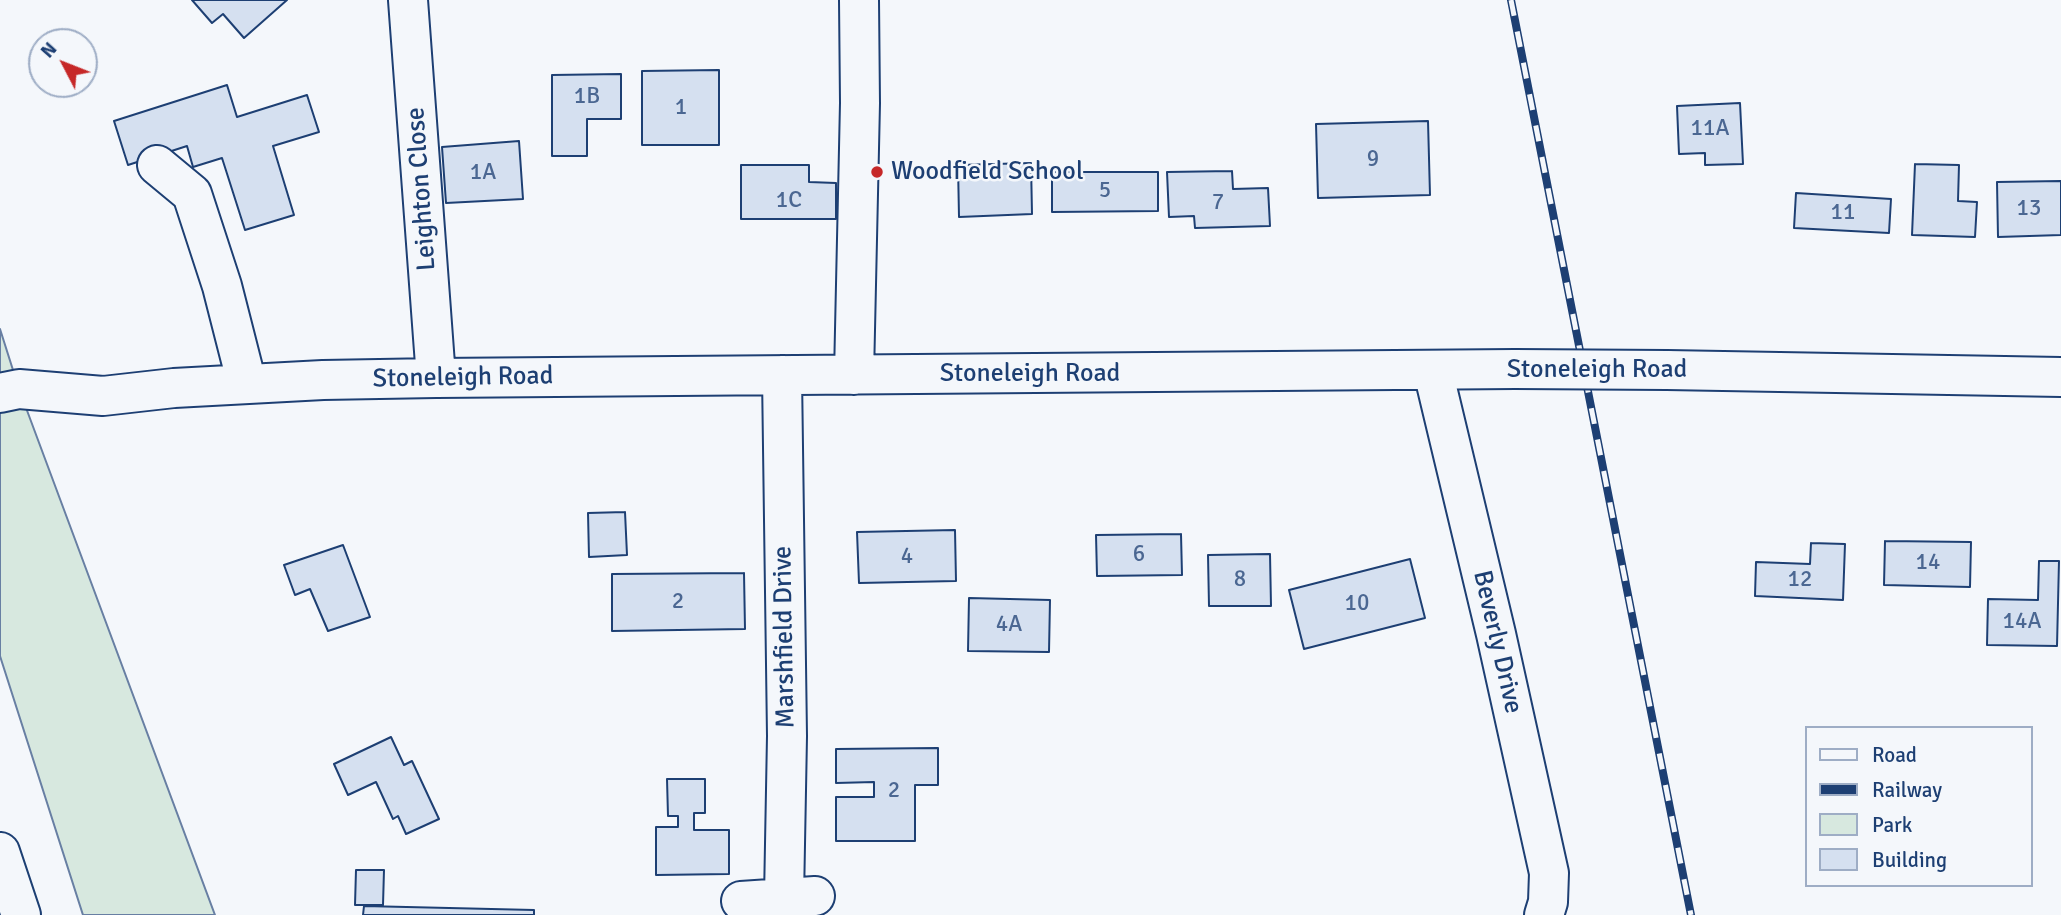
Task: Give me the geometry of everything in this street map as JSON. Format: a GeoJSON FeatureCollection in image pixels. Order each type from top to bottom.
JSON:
{"type":"FeatureCollection","features":[{"type":"Feature","properties":{"kind":"street","name":"Leighton Close"},"geometry":{"type":"LineString","coordinates":[[408,0],[436,377]]}},
{"type":"Feature","properties":{"kind":"street"},"geometry":{"type":"LineString","coordinates":[[855,375],[859,0]]}},
{"type":"Feature","properties":{"kind":"street"},"geometry":{"type":"LineString","coordinates":[[158,165],[192,194],[222,286],[247,384]]}},
{"type":"Feature","properties":{"kind":"street","name":"Stoneleigh Road"},"geometry":{"type":"LineString","coordinates":[[0,393],[19,389],[103,396],[174,388],[436,377],[1515,369],[2061,377]]}},
{"type":"Feature","properties":{"kind":"street","name":"Beverly Drive"},"geometry":{"type":"LineString","coordinates":[[1433,371],[1496,634],[1549,873],[1548,902],[1544,915]]}},
{"type":"Feature","properties":{"kind":"street","name":"Marshfield Drive"},"geometry":{"type":"LineString","coordinates":[[741,901],[800,897],[787,736],[782,375]]}},
{"type":"Feature","properties":{"kind":"street"},"geometry":{"type":"LineString","coordinates":[[0,852],[21,915]]}},
{"type":"Feature","properties":{"kind":"green space"},"geometry":{"type":"Polygon","coordinates":[[[0,329],[19,389],[215,915],[83,915],[0,656],[0,329]]]}},
{"type":"Feature","properties":{"kind":"building"},"geometry":{"type":"Polygon","coordinates":[[[192,0],[287,0],[244,38],[223,14],[212,23],[192,0]]]}},
{"type":"Feature","properties":{"kind":"building"},"geometry":{"type":"Polygon","coordinates":[[[719,70],[719,145],[642,145],[642,71],[719,70]]]}},
{"type":"Feature","properties":{"kind":"building"},"geometry":{"type":"Polygon","coordinates":[[[621,74],[621,119],[587,119],[587,156],[552,156],[552,75],[621,74]]]}},
{"type":"Feature","properties":{"kind":"building"},"geometry":{"type":"Polygon","coordinates":[[[227,85],[237,117],[307,95],[319,132],[273,146],[294,215],[245,230],[222,158],[193,167],[187,146],[128,165],[114,121],[227,85]]]}},
{"type":"Feature","properties":{"kind":"building"},"geometry":{"type":"Polygon","coordinates":[[[1740,103],[1743,164],[1705,165],[1705,153],[1679,154],[1677,106],[1740,103]]]}},
{"type":"Feature","properties":{"kind":"building"},"geometry":{"type":"Polygon","coordinates":[[[1428,121],[1430,195],[1318,198],[1316,124],[1428,121]]]}},
{"type":"Feature","properties":{"kind":"building"},"geometry":{"type":"Polygon","coordinates":[[[519,141],[523,199],[446,203],[442,147],[519,141]]]}},
{"type":"Feature","properties":{"kind":"building"},"geometry":{"type":"Polygon","coordinates":[[[1031,163],[1032,214],[959,217],[958,165],[1031,163]]]}},
{"type":"Feature","properties":{"kind":"building"},"geometry":{"type":"Polygon","coordinates":[[[1915,164],[1959,165],[1958,201],[1977,202],[1975,237],[1912,235],[1915,164]]]}},
{"type":"Feature","properties":{"kind":"building"},"geometry":{"type":"Polygon","coordinates":[[[741,165],[809,165],[809,182],[836,183],[836,219],[741,219],[741,165]]]}},
{"type":"Feature","properties":{"kind":"building"},"geometry":{"type":"Polygon","coordinates":[[[1232,171],[1233,189],[1268,188],[1270,226],[1195,228],[1194,216],[1169,217],[1167,172],[1232,171]]]}},
{"type":"Feature","properties":{"kind":"building"},"geometry":{"type":"Polygon","coordinates":[[[1052,172],[1158,172],[1158,211],[1052,212],[1052,172]]]}},
{"type":"Feature","properties":{"kind":"building"},"geometry":{"type":"Polygon","coordinates":[[[2061,181],[2061,235],[1998,237],[1997,182],[2061,181]]]}},
{"type":"Feature","properties":{"kind":"building"},"geometry":{"type":"Polygon","coordinates":[[[1796,193],[1891,199],[1889,233],[1794,228],[1796,193]]]}},
{"type":"Feature","properties":{"kind":"building"},"geometry":{"type":"Polygon","coordinates":[[[625,512],[627,555],[589,557],[588,513],[625,512]]]}},
{"type":"Feature","properties":{"kind":"building"},"geometry":{"type":"Polygon","coordinates":[[[955,530],[956,581],[859,583],[857,532],[955,530]]]}},
{"type":"Feature","properties":{"kind":"building"},"geometry":{"type":"Polygon","coordinates":[[[1181,534],[1182,575],[1097,576],[1096,535],[1181,534]]]}},
{"type":"Feature","properties":{"kind":"building"},"geometry":{"type":"Polygon","coordinates":[[[1885,541],[1971,542],[1970,587],[1884,585],[1885,541]]]}},
{"type":"Feature","properties":{"kind":"building"},"geometry":{"type":"Polygon","coordinates":[[[1811,543],[1845,544],[1843,600],[1755,596],[1756,562],[1810,564],[1811,543]]]}},
{"type":"Feature","properties":{"kind":"building"},"geometry":{"type":"Polygon","coordinates":[[[343,545],[370,617],[328,631],[310,589],[295,595],[284,565],[343,545]]]}},
{"type":"Feature","properties":{"kind":"building"},"geometry":{"type":"Polygon","coordinates":[[[1270,554],[1271,606],[1209,606],[1208,555],[1270,554]]]}},
{"type":"Feature","properties":{"kind":"building"},"geometry":{"type":"Polygon","coordinates":[[[1410,559],[1425,618],[1304,649],[1289,590],[1410,559]]]}},
{"type":"Feature","properties":{"kind":"building"},"geometry":{"type":"Polygon","coordinates":[[[2039,561],[2059,561],[2057,646],[1987,645],[1988,599],[2038,600],[2039,561]]]}},
{"type":"Feature","properties":{"kind":"building"},"geometry":{"type":"Polygon","coordinates":[[[744,573],[745,629],[612,631],[612,574],[744,573]]]}},
{"type":"Feature","properties":{"kind":"building"},"geometry":{"type":"Polygon","coordinates":[[[969,598],[1050,600],[1049,652],[968,651],[969,598]]]}},
{"type":"Feature","properties":{"kind":"building"},"geometry":{"type":"Polygon","coordinates":[[[391,737],[404,765],[412,761],[439,819],[406,834],[398,816],[393,819],[376,782],[348,795],[334,764],[391,737]]]}},
{"type":"Feature","properties":{"kind":"building"},"geometry":{"type":"Polygon","coordinates":[[[938,748],[938,785],[915,785],[915,841],[836,841],[836,797],[874,797],[874,782],[836,783],[836,749],[938,748]]]}},
{"type":"Feature","properties":{"kind":"building"},"geometry":{"type":"Polygon","coordinates":[[[667,779],[705,779],[705,813],[694,813],[694,830],[729,830],[729,874],[656,875],[656,827],[678,827],[678,816],[668,816],[667,779]]]}},
{"type":"Feature","properties":{"kind":"building"},"geometry":{"type":"Polygon","coordinates":[[[356,870],[384,870],[383,905],[355,905],[356,870]]]}},
{"type":"Feature","properties":{"kind":"building"},"geometry":{"type":"Polygon","coordinates":[[[364,906],[534,910],[534,915],[363,915],[364,906]]]}},
{"type":"Feature","properties":{"kind":"railway"},"geometry":{"type":"LineString","coordinates":[[1511,0],[1691,915]]}},
{"type":"Feature","properties":{"kind":"place","name":"Woodfield School"},"geometry":{"type":"Point","coordinates":[877,172]}}]}
